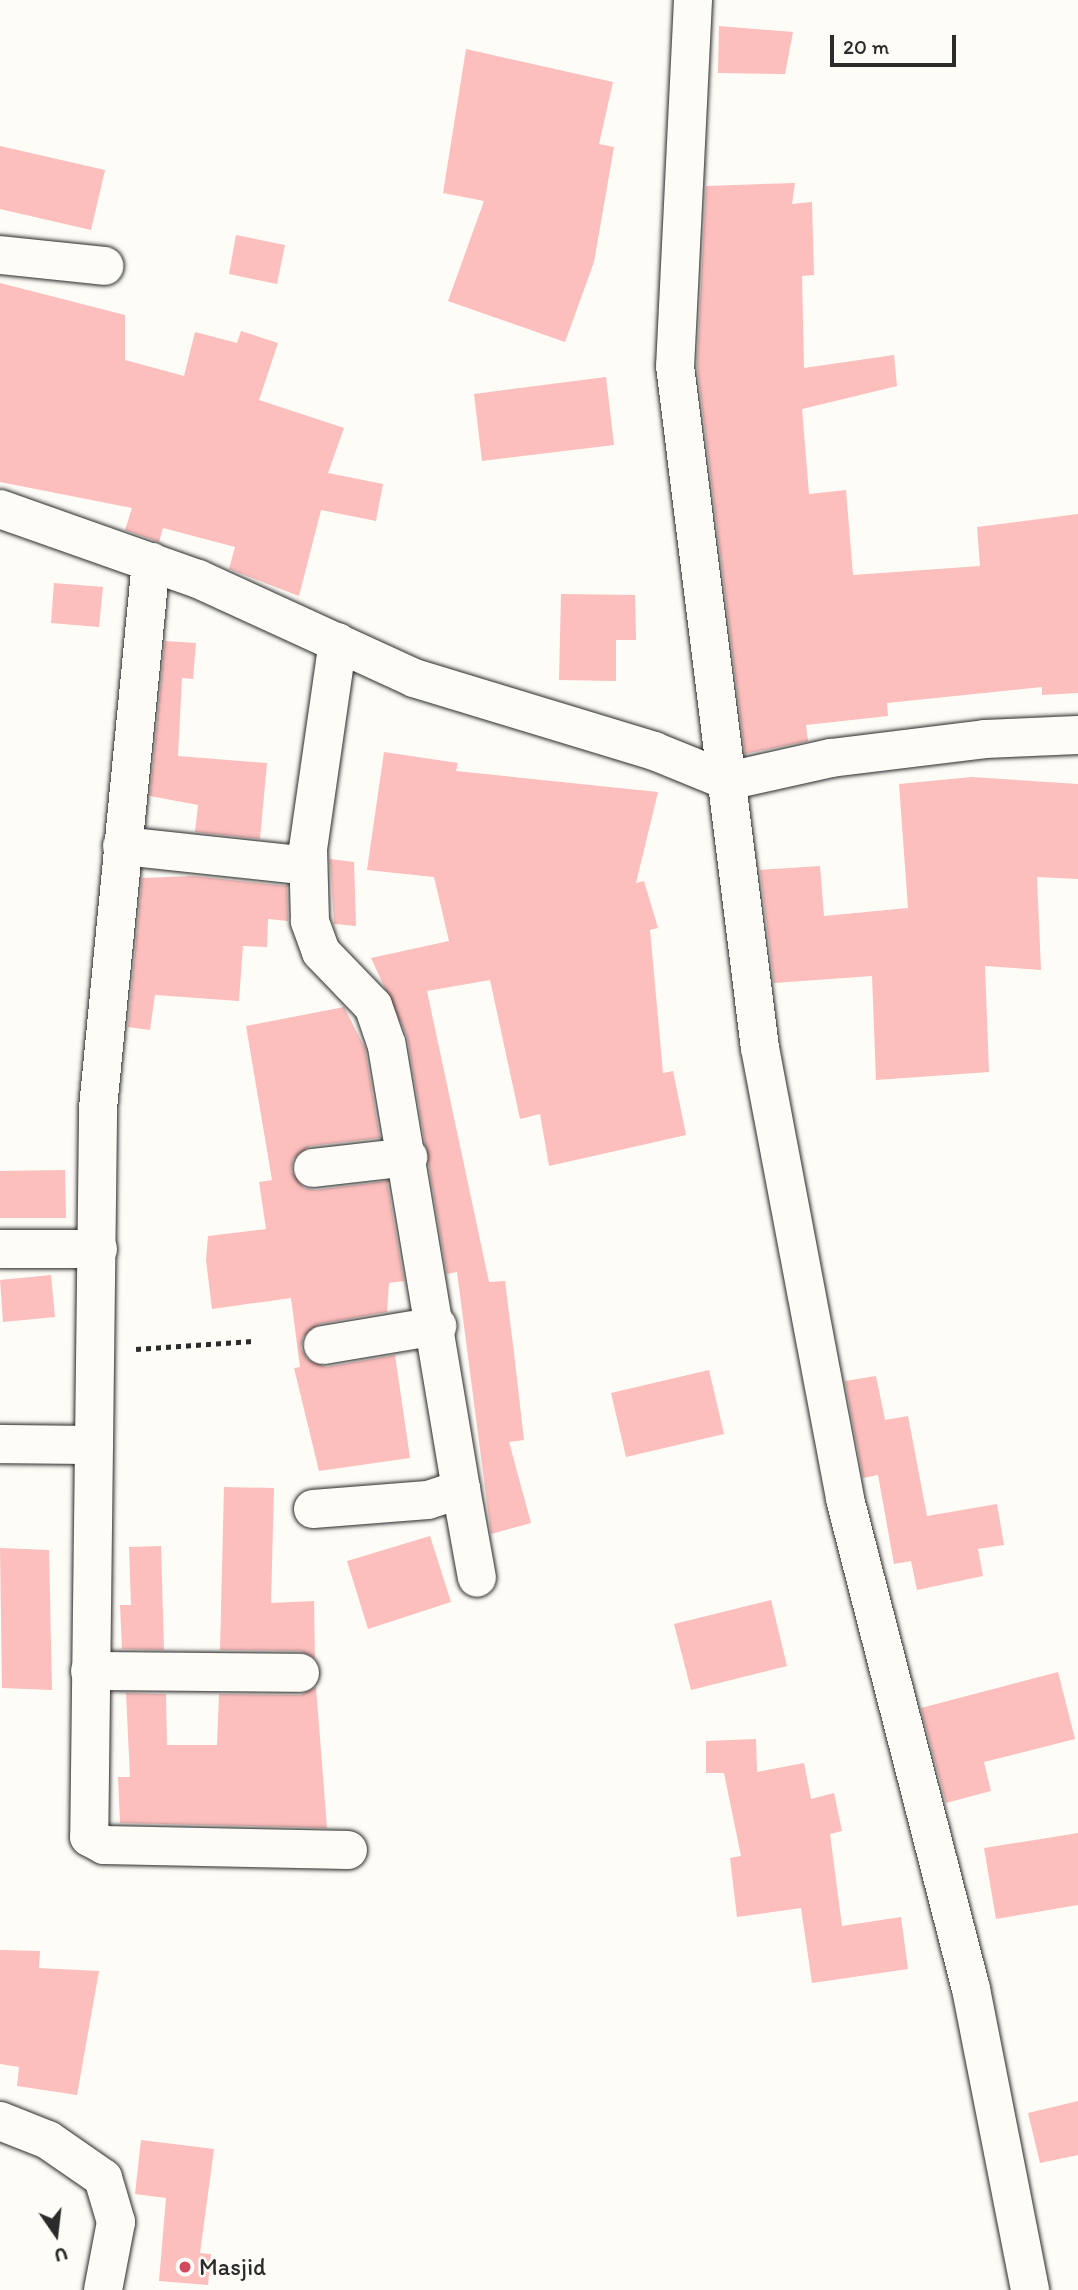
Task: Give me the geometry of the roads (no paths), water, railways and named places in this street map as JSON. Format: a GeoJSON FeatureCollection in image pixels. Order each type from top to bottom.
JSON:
{"type":"FeatureCollection","features":[{"type":"Feature","properties":{"kind":"street"},"geometry":{"type":"LineString","coordinates":[[693,0],[675,366],[760,1048],[845,1499],[971,1989],[1030,2290]]}},
{"type":"Feature","properties":{"kind":"street"},"geometry":{"type":"LineString","coordinates":[[0,256],[104,266]]}},
{"type":"Feature","properties":{"kind":"street"},"geometry":{"type":"LineString","coordinates":[[0,509],[151,562],[338,642],[414,678],[654,751],[728,781],[969,750],[1078,748]]}},
{"type":"Feature","properties":{"kind":"street"},"geometry":{"type":"LineString","coordinates":[[151,562],[98,1108],[98,1249],[93,1352],[94,1445],[86,1826],[94,1841],[348,1850]]}},
{"type":"Feature","properties":{"kind":"street"},"geometry":{"type":"LineString","coordinates":[[338,642],[308,866],[313,937],[373,1006],[408,1157],[477,1578]]}},
{"type":"Feature","properties":{"kind":"street"},"geometry":{"type":"LineString","coordinates":[[728,781],[844,757],[1078,735]]}},
{"type":"Feature","properties":{"kind":"street"},"geometry":{"type":"LineString","coordinates":[[122,846],[308,866]]}},
{"type":"Feature","properties":{"kind":"street"},"geometry":{"type":"LineString","coordinates":[[313,1168],[408,1157]]}},
{"type":"Feature","properties":{"kind":"street"},"geometry":{"type":"LineString","coordinates":[[0,1249],[98,1249]]}},
{"type":"Feature","properties":{"kind":"street"},"geometry":{"type":"LineString","coordinates":[[323,1345],[437,1326]]}},
{"type":"Feature","properties":{"kind":"street"},"geometry":{"type":"LineString","coordinates":[[0,1444],[94,1445]]}},
{"type":"Feature","properties":{"kind":"street"},"geometry":{"type":"LineString","coordinates":[[313,1509],[428,1500],[461,1489]]}},
{"type":"Feature","properties":{"kind":"street"},"geometry":{"type":"LineString","coordinates":[[90,1671],[300,1673]]}},
{"type":"Feature","properties":{"kind":"street"},"geometry":{"type":"LineString","coordinates":[[0,2121],[48,2140],[103,2178],[116,2222],[103,2290]]}},
{"type":"Feature","properties":{"kind":"place","name":"Masjid"},"geometry":{"type":"Point","coordinates":[185,2267]}}]}
